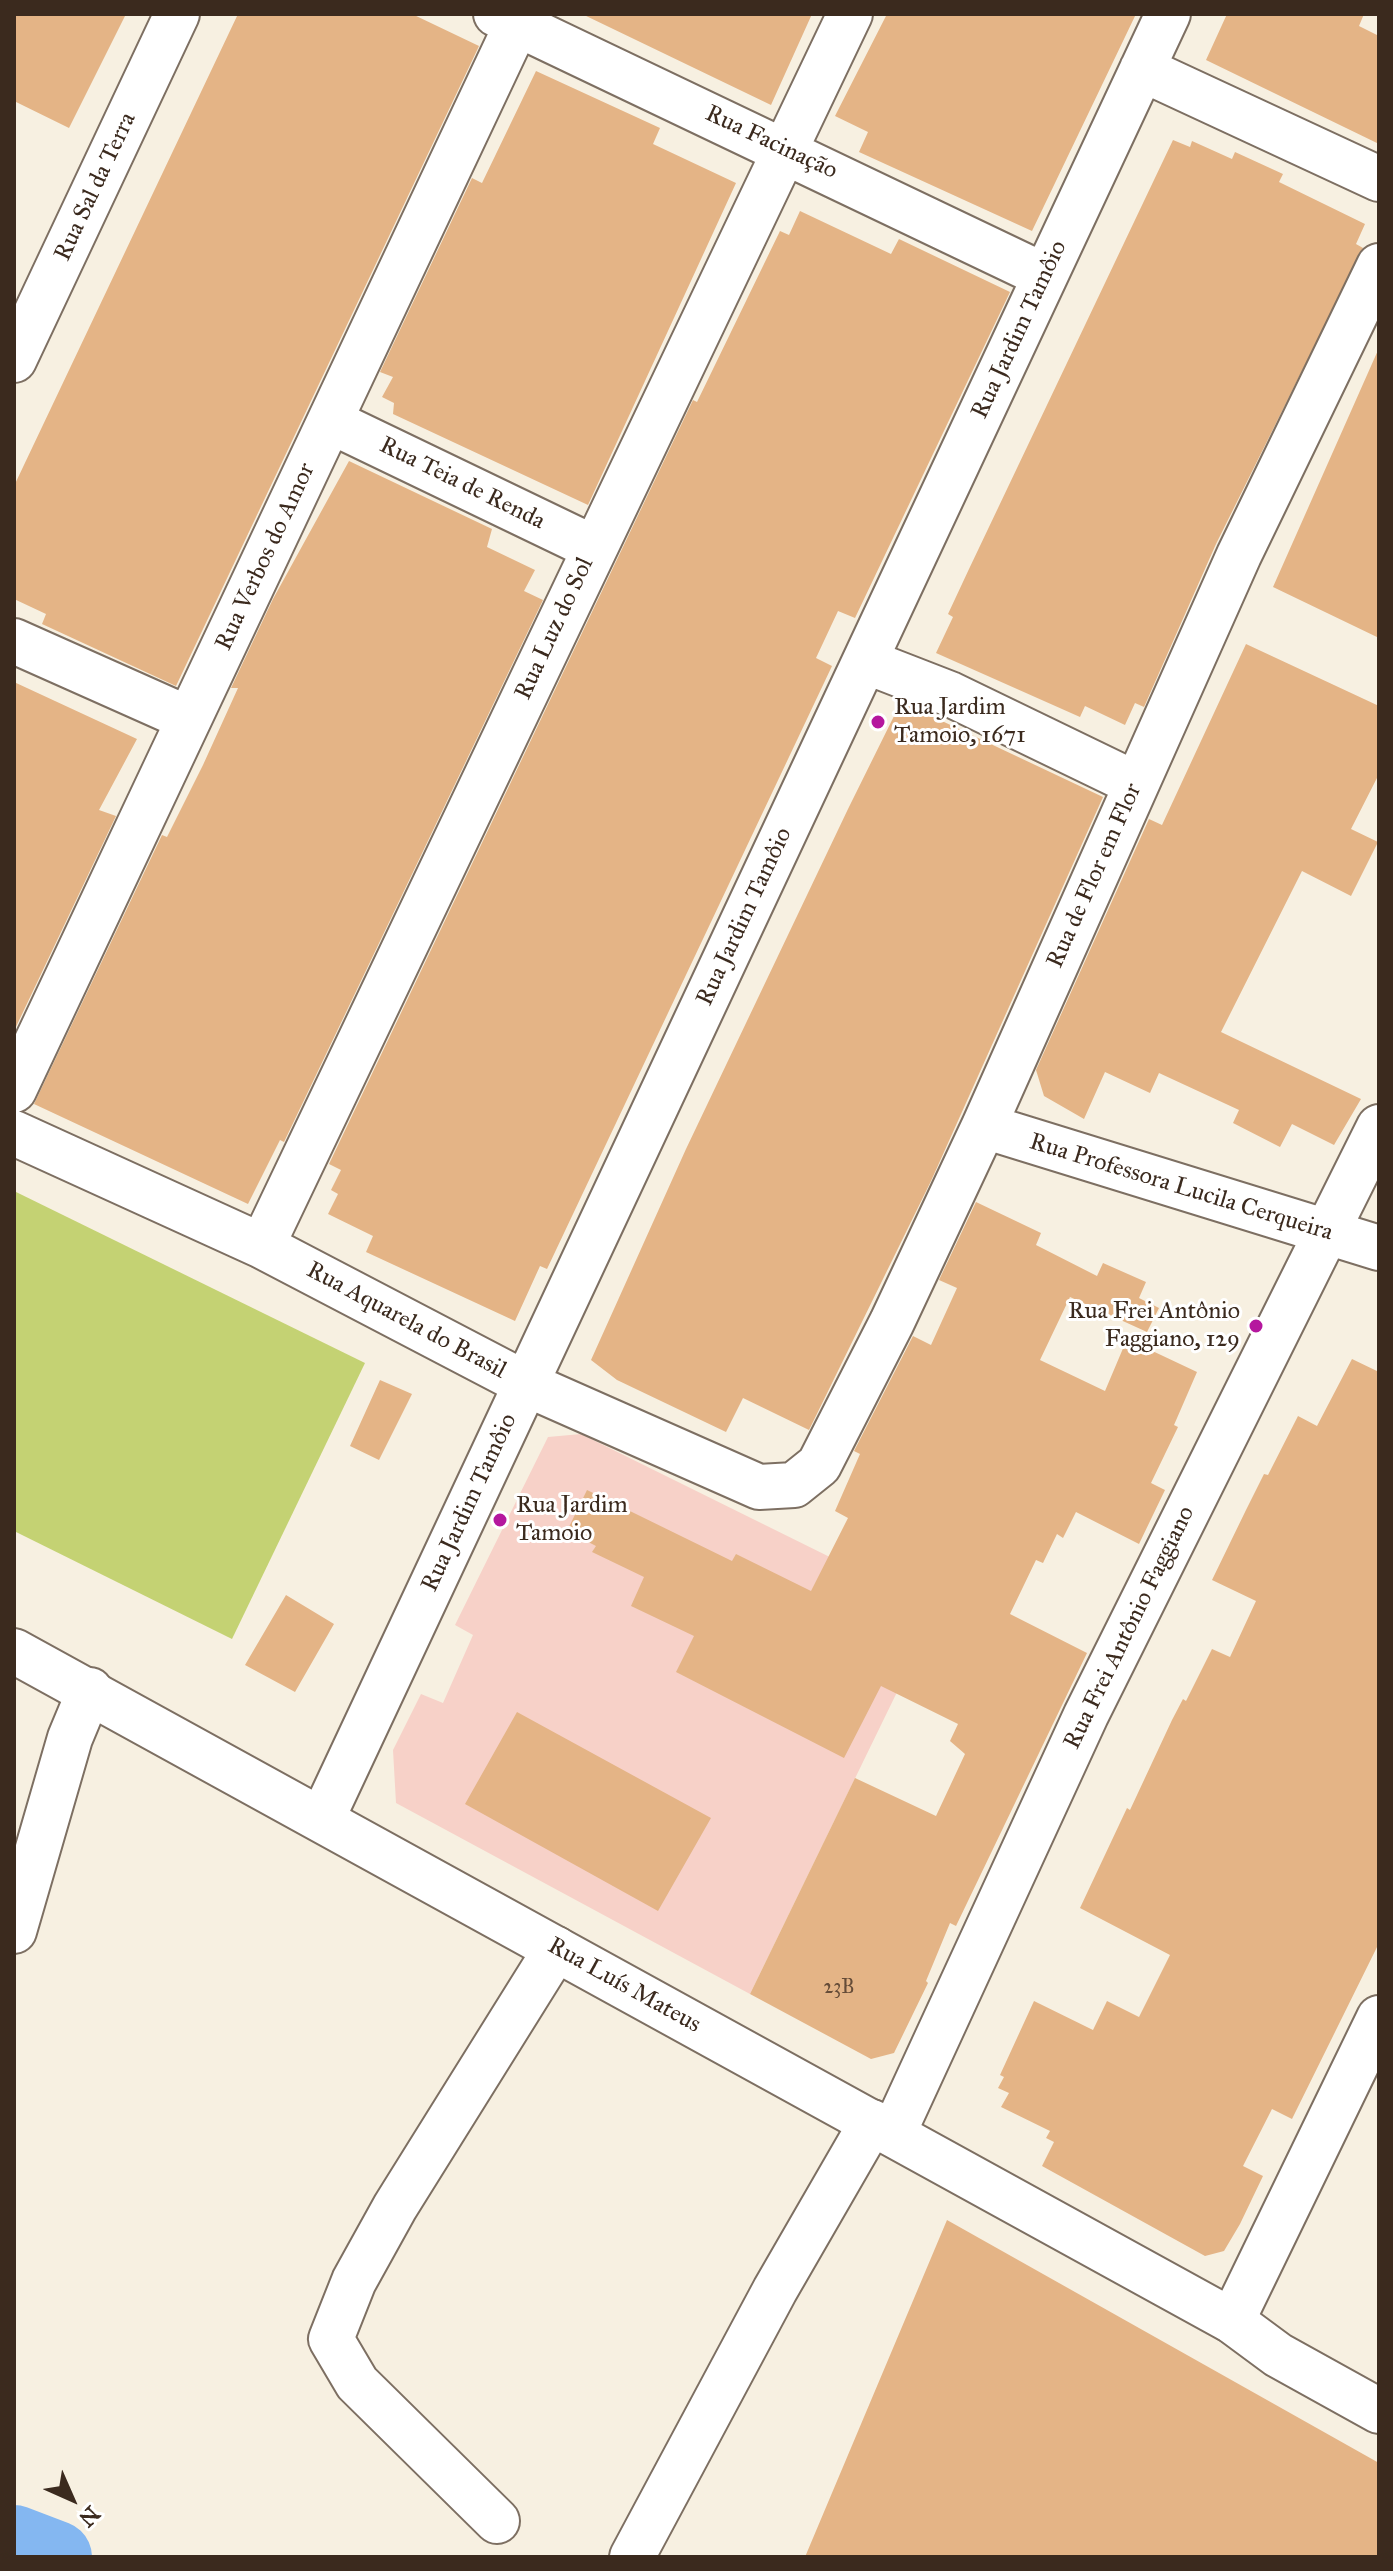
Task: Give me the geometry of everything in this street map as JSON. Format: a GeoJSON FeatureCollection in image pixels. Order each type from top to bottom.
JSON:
{"type":"FeatureCollection","features":[{"type":"Feature","properties":{"kind":"street","name":"Rua Sal da Terra"},"geometry":{"type":"LineString","coordinates":[[14,360],[177,14]]}},
{"type":"Feature","properties":{"kind":"street","name":"Rua Luz do Sol"},"geometry":{"type":"LineString","coordinates":[[262,1246],[850,14]]}},
{"type":"Feature","properties":{"kind":"street","name":"Rua Jardim Tamôio"},"geometry":{"type":"LineString","coordinates":[[322,1819],[1168,14]]}},
{"type":"Feature","properties":{"kind":"street","name":"Rua Facinação"},"geometry":{"type":"LineString","coordinates":[[507,19],[1045,276]]}},
{"type":"Feature","properties":{"kind":"street","name":"Rua Verbos do Amor"},"geometry":{"type":"LineString","coordinates":[[14,1090],[330,421],[507,19]]}},
{"type":"Feature","properties":{"kind":"street"},"geometry":{"type":"LineString","coordinates":[[1142,69],[1379,179]]}},
{"type":"Feature","properties":{"kind":"street","name":"Rua de Flor em Flor"},"geometry":{"type":"LineString","coordinates":[[802,1480],[819,1465],[892,1322],[984,1126],[1239,555],[1379,266]]}},
{"type":"Feature","properties":{"kind":"street","name":"Rua Teia de Renda"},"geometry":{"type":"LineString","coordinates":[[330,421],[594,548]]}},
{"type":"Feature","properties":{"kind":"street"},"geometry":{"type":"LineString","coordinates":[[14,641],[189,719]]}},
{"type":"Feature","properties":{"kind":"street"},"geometry":{"type":"LineString","coordinates":[[865,661],[950,694],[1136,784]]}},
{"type":"Feature","properties":{"kind":"street","name":"Rua Professora Lucila Cerqueira"},"geometry":{"type":"LineString","coordinates":[[984,1126],[1326,1235],[1379,1248]]}},
{"type":"Feature","properties":{"kind":"street","name":"Rua Frei Antônio Faggiano"},"geometry":{"type":"LineString","coordinates":[[632,2557],[775,2290],[883,2128],[1379,1127]]}},
{"type":"Feature","properties":{"kind":"street","name":"Rua Aquarela do Brasil"},"geometry":{"type":"LineString","coordinates":[[14,1133],[262,1246],[526,1384],[759,1487],[788,1487],[802,1480]]}},
{"type":"Feature","properties":{"kind":"street","name":"Rua Luís Mateus"},"geometry":{"type":"LineString","coordinates":[[14,1651],[90,1690],[1232,2321],[1278,2355],[1379,2411]]}},
{"type":"Feature","properties":{"kind":"street"},"geometry":{"type":"LineString","coordinates":[[14,1931],[70,1738],[90,1690]]}},
{"type":"Feature","properties":{"kind":"street"},"geometry":{"type":"LineString","coordinates":[[497,2521],[357,2383],[331,2339],[354,2281],[395,2207],[556,1949]]}},
{"type":"Feature","properties":{"kind":"street"},"geometry":{"type":"LineString","coordinates":[[1232,2321],[1379,2018]]}},
{"type":"Feature","properties":{"kind":"street","name":"Rua Luís Mateus"},"geometry":{"type":"LineString","coordinates":[[1232,2321],[1287,2331],[1379,2385]]}},
{"type":"Feature","properties":{"kind":"shaded area"},"geometry":{"type":"Polygon","coordinates":[[[581,1434],[937,1610],[750,1994],[396,1803],[393,1750],[421,1694],[443,1703],[473,1635],[455,1625],[548,1437],[581,1434]]]}},
{"type":"Feature","properties":{"kind":"green space"},"geometry":{"type":"Polygon","coordinates":[[[14,1191],[365,1363],[232,1639],[14,1531],[14,1191]]]}},
{"type":"Feature","properties":{"kind":"building"},"geometry":{"type":"Polygon","coordinates":[[[14,14],[126,14],[69,128],[14,101],[14,14]]]}},
{"type":"Feature","properties":{"kind":"building"},"geometry":{"type":"Polygon","coordinates":[[[238,14],[412,14],[479,46],[176,686],[42,624],[46,614],[14,599],[14,486],[238,14]]]}},
{"type":"Feature","properties":{"kind":"building"},"geometry":{"type":"Polygon","coordinates":[[[582,14],[812,14],[771,105],[582,14]]]}},
{"type":"Feature","properties":{"kind":"building"},"geometry":{"type":"Polygon","coordinates":[[[887,14],[1136,14],[1032,231],[859,152],[868,132],[835,116],[887,14]]]}},
{"type":"Feature","properties":{"kind":"building"},"geometry":{"type":"Polygon","coordinates":[[[1227,14],[1364,14],[1359,26],[1379,36],[1379,144],[1206,60],[1227,14]]]}},
{"type":"Feature","properties":{"kind":"building"},"geometry":{"type":"Polygon","coordinates":[[[536,71],[660,128],[653,144],[736,183],[588,505],[393,414],[394,403],[382,397],[393,377],[380,372],[472,178],[482,183],[536,71]]]}},
{"type":"Feature","properties":{"kind":"building"},"geometry":{"type":"Polygon","coordinates":[[[1173,140],[1190,147],[1192,141],[1232,159],[1235,152],[1283,174],[1279,182],[1365,224],[1356,244],[1363,248],[1216,544],[1144,707],[1135,703],[1125,725],[1085,706],[1080,717],[936,653],[953,617],[948,614],[1173,140]]]}},
{"type":"Feature","properties":{"kind":"building"},"geometry":{"type":"Polygon","coordinates":[[[800,211],[891,254],[899,239],[1010,292],[855,618],[838,611],[816,658],[832,666],[547,1269],[540,1266],[515,1321],[366,1252],[373,1236],[328,1214],[338,1194],[331,1190],[341,1170],[329,1164],[693,400],[697,402],[780,231],[789,235],[800,211]]]}},
{"type":"Feature","properties":{"kind":"building"},"geometry":{"type":"Polygon","coordinates":[[[1379,348],[1379,638],[1273,587],[1379,348]]]}},
{"type":"Feature","properties":{"kind":"building"},"geometry":{"type":"Polygon","coordinates":[[[349,461],[492,529],[487,547],[535,570],[524,591],[543,600],[284,1142],[280,1140],[248,1204],[34,1104],[162,835],[167,837],[203,765],[238,688],[231,688],[273,599],[349,461]]]}},
{"type":"Feature","properties":{"kind":"building"},"geometry":{"type":"Polygon","coordinates":[[[1246,644],[1379,706],[1379,774],[1351,829],[1378,842],[1351,896],[1302,871],[1221,1032],[1361,1099],[1334,1145],[1292,1124],[1280,1147],[1233,1123],[1239,1110],[1159,1073],[1150,1093],[1105,1072],[1084,1119],[1044,1096],[1036,1070],[1149,819],[1162,825],[1246,644]]]}},
{"type":"Feature","properties":{"kind":"building"},"geometry":{"type":"Polygon","coordinates":[[[14,682],[137,739],[99,810],[116,816],[14,1031],[14,682]]]}},
{"type":"Feature","properties":{"kind":"building"},"geometry":{"type":"Polygon","coordinates":[[[906,704],[1103,797],[931,1181],[809,1430],[743,1398],[726,1432],[617,1380],[591,1360],[686,1149],[848,809],[897,710],[906,704]]]}},
{"type":"Feature","properties":{"kind":"building"},"geometry":{"type":"Polygon","coordinates":[[[976,1202],[1041,1233],[1036,1245],[1097,1276],[1103,1263],[1146,1282],[1139,1298],[1159,1308],[1147,1332],[1070,1297],[1040,1360],[1105,1391],[1127,1339],[1197,1372],[1174,1425],[1178,1427],[1151,1483],[1165,1490],[1139,1544],[1076,1512],[1063,1538],[1057,1534],[1043,1563],[1036,1560],[1010,1614],[1087,1653],[956,1926],[950,1923],[926,1981],[928,1983],[894,2053],[871,2059],[750,1994],[855,1778],[936,1816],[965,1754],[950,1741],[958,1724],[881,1686],[844,1758],[676,1672],[694,1636],[631,1606],[644,1577],[592,1552],[596,1546],[567,1531],[587,1490],[732,1561],[736,1554],[811,1591],[848,1518],[835,1511],[860,1454],[854,1451],[913,1336],[931,1345],[957,1288],[939,1280],[976,1202]]]}},
{"type":"Feature","properties":{"kind":"building"},"geometry":{"type":"Polygon","coordinates":[[[1352,1359],[1379,1372],[1379,1943],[1292,2119],[1272,2109],[1243,2166],[1263,2176],[1240,2224],[1224,2251],[1205,2256],[1042,2166],[1054,2142],[1046,2138],[1050,2131],[1001,2107],[1009,2093],[998,2088],[1004,2077],[1000,2075],[1034,2001],[1093,2030],[1107,2001],[1139,2017],[1170,1955],[1080,1908],[1183,1699],[1186,1701],[1212,1649],[1230,1657],[1256,1601],[1212,1580],[1246,1510],[1298,1416],[1317,1426],[1352,1359]]]}},
{"type":"Feature","properties":{"kind":"building"},"geometry":{"type":"Polygon","coordinates":[[[380,1380],[412,1394],[379,1460],[350,1446],[380,1380]]]}},
{"type":"Feature","properties":{"kind":"building"},"geometry":{"type":"Polygon","coordinates":[[[286,1595],[334,1624],[295,1692],[245,1665],[286,1595]]]}},
{"type":"Feature","properties":{"kind":"building"},"geometry":{"type":"Polygon","coordinates":[[[517,1712],[711,1818],[658,1911],[465,1804],[517,1712]]]}},
{"type":"Feature","properties":{"kind":"building"},"geometry":{"type":"Polygon","coordinates":[[[947,2220],[1379,2463],[1379,2557],[805,2557],[947,2220]]]}},
{"type":"Feature","properties":{"kind":"waterway"},"geometry":{"type":"LineString","coordinates":[[14,2541],[56,2557]]}},
{"type":"Feature","properties":{"kind":"place","name":"Rua Jardim Tamoio, 1671"},"geometry":{"type":"Point","coordinates":[878,722]}},
{"type":"Feature","properties":{"kind":"place","name":"Rua Frei Antônio Faggiano, 129"},"geometry":{"type":"Point","coordinates":[1256,1326]}},
{"type":"Feature","properties":{"kind":"place","name":"Rua Jardim Tamoio"},"geometry":{"type":"Point","coordinates":[500,1520]}}]}
